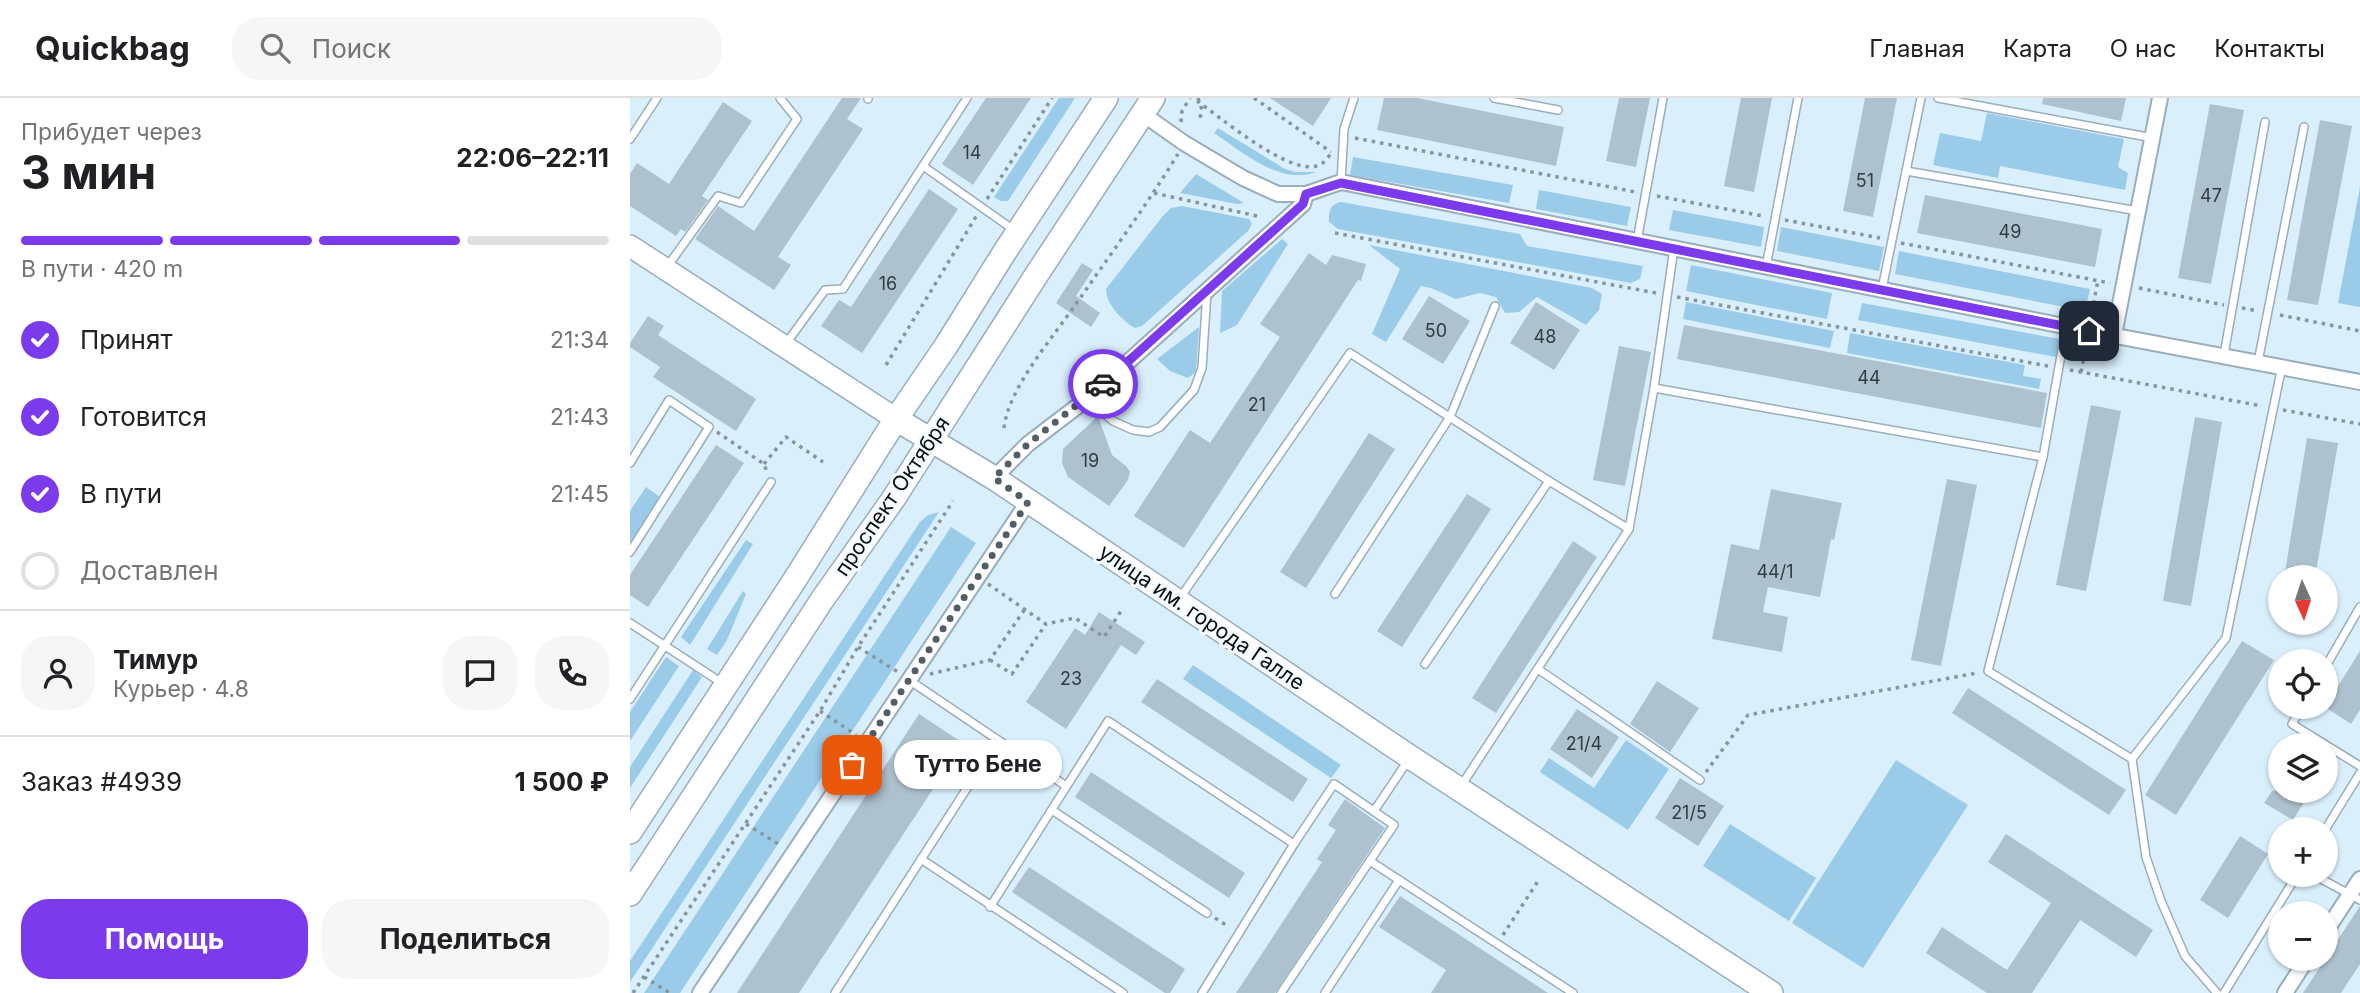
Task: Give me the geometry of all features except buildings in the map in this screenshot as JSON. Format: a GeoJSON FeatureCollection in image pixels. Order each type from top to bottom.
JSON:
{"type":"FeatureCollection","features":[{"type":"Feature","properties":{"kind":"main road","name":"проспект Октября"},"geometry":{"type":"LineString","coordinates":[[630,832],[1106,98]]}},
{"type":"Feature","properties":{"kind":"main road","name":"проспект Октября"},"geometry":{"type":"LineString","coordinates":[[630,894],[822,600],[894,498],[1148,106]]}},
{"type":"Feature","properties":{"kind":"main road","name":"улица им. города Галле"},"geometry":{"type":"LineString","coordinates":[[630,246],[896,419],[994,478],[1410,757],[1771,993]]}},
{"type":"Feature","properties":{"kind":"main road"},"geometry":{"type":"LineString","coordinates":[[1004,253],[1037,274]]}},
{"type":"Feature","properties":{"kind":"main road"},"geometry":{"type":"LineString","coordinates":[[794,581],[822,600]]}},
{"type":"Feature","properties":{"kind":"street"},"geometry":{"type":"LineString","coordinates":[[2114,335],[2160,98]]}},
{"type":"Feature","properties":{"kind":"street"},"geometry":{"type":"LineString","coordinates":[[1148,106],[1184,144],[1260,187],[1278,194],[1306,194],[1341,183],[2360,382]]}},
{"type":"Feature","properties":{"kind":"street"},"geometry":{"type":"LineString","coordinates":[[994,478],[1028,444],[1087,399],[1303,204],[1306,194]]}},
{"type":"Feature","properties":{"kind":"street"},"geometry":{"type":"LineString","coordinates":[[700,993],[1028,502]]}},
{"type":"Feature","properties":{"kind":"street"},"geometry":{"type":"LineString","coordinates":[[2338,917],[2355,897],[2360,878]]}},
{"type":"Feature","properties":{"kind":"street"},"geometry":{"type":"LineString","coordinates":[[2285,993],[2299,971]]}},
{"type":"Feature","properties":{"kind":"lane"},"geometry":{"type":"LineString","coordinates":[[630,139],[657,98]]}},
{"type":"Feature","properties":{"kind":"lane"},"geometry":{"type":"LineString","coordinates":[[666,269],[718,195],[741,203],[797,119],[780,98]]}},
{"type":"Feature","properties":{"kind":"lane"},"geometry":{"type":"LineString","coordinates":[[784,346],[825,290],[843,289],[967,98]]}},
{"type":"Feature","properties":{"kind":"lane"},"geometry":{"type":"LineString","coordinates":[[1341,183],[1344,129],[1354,98]]}},
{"type":"Feature","properties":{"kind":"lane"},"geometry":{"type":"LineString","coordinates":[[1494,98],[1558,110]]}},
{"type":"Feature","properties":{"kind":"lane"},"geometry":{"type":"LineString","coordinates":[[1637,241],[1663,98]]}},
{"type":"Feature","properties":{"kind":"lane"},"geometry":{"type":"LineString","coordinates":[[1766,267],[1798,98]]}},
{"type":"Feature","properties":{"kind":"lane"},"geometry":{"type":"LineString","coordinates":[[1882,290],[1921,98]]}},
{"type":"Feature","properties":{"kind":"lane"},"geometry":{"type":"LineString","coordinates":[[1938,98],[2152,138]]}},
{"type":"Feature","properties":{"kind":"lane"},"geometry":{"type":"LineString","coordinates":[[2224,355],[2265,122]]}},
{"type":"Feature","properties":{"kind":"lane"},"geometry":{"type":"LineString","coordinates":[[2258,362],[2304,127]]}},
{"type":"Feature","properties":{"kind":"lane"},"geometry":{"type":"LineString","coordinates":[[923,166],[1017,232]]}},
{"type":"Feature","properties":{"kind":"lane"},"geometry":{"type":"LineString","coordinates":[[1906,170],[2138,211]]}},
{"type":"Feature","properties":{"kind":"lane"},"geometry":{"type":"LineString","coordinates":[[1460,789],[1629,529],[1654,388],[1674,248]]}},
{"type":"Feature","properties":{"kind":"lane"},"geometry":{"type":"LineString","coordinates":[[1087,399],[1113,421],[1133,430],[1149,432],[1160,427],[1194,390],[1202,368],[1207,291]]}},
{"type":"Feature","properties":{"kind":"lane"},"geometry":{"type":"LineString","coordinates":[[1335,594],[1450,417],[1495,306]]}},
{"type":"Feature","properties":{"kind":"lane"},"geometry":{"type":"LineString","coordinates":[[2066,326],[2043,457],[1988,671],[2132,759]]}},
{"type":"Feature","properties":{"kind":"lane"},"geometry":{"type":"LineString","coordinates":[[1179,600],[1350,353],[1629,529]]}},
{"type":"Feature","properties":{"kind":"lane"},"geometry":{"type":"LineString","coordinates":[[2217,993],[2185,956],[2161,901],[2146,857],[2132,759],[2226,638],[2282,366]]}},
{"type":"Feature","properties":{"kind":"lane"},"geometry":{"type":"LineString","coordinates":[[1654,388],[2043,457]]}},
{"type":"Feature","properties":{"kind":"lane"},"geometry":{"type":"LineString","coordinates":[[630,463],[669,400],[709,427],[630,552]]}},
{"type":"Feature","properties":{"kind":"lane"},"geometry":{"type":"LineString","coordinates":[[1425,664],[1549,481]]}},
{"type":"Feature","properties":{"kind":"lane"},"geometry":{"type":"LineString","coordinates":[[630,699],[771,482]]}},
{"type":"Feature","properties":{"kind":"lane"},"geometry":{"type":"LineString","coordinates":[[2336,649],[2360,607]]}},
{"type":"Feature","properties":{"kind":"lane"},"geometry":{"type":"LineString","coordinates":[[630,623],[725,686]]}},
{"type":"Feature","properties":{"kind":"lane"},"geometry":{"type":"LineString","coordinates":[[1538,669],[1700,779]]}},
{"type":"Feature","properties":{"kind":"lane"},"geometry":{"type":"LineString","coordinates":[[909,680],[1066,786]]}},
{"type":"Feature","properties":{"kind":"lane"},"geometry":{"type":"LineString","coordinates":[[2295,719],[2292,724],[2360,766]]}},
{"type":"Feature","properties":{"kind":"lane"},"geometry":{"type":"LineString","coordinates":[[990,907],[1108,721],[1294,844]]}},
{"type":"Feature","properties":{"kind":"lane"},"geometry":{"type":"LineString","coordinates":[[835,993],[998,740]]}},
{"type":"Feature","properties":{"kind":"lane"},"geometry":{"type":"LineString","coordinates":[[1374,811],[1410,757]]}},
{"type":"Feature","properties":{"kind":"lane"},"geometry":{"type":"LineString","coordinates":[[2333,817],[2360,773]]}},
{"type":"Feature","properties":{"kind":"lane"},"geometry":{"type":"LineString","coordinates":[[1202,993],[1334,784],[1394,825],[1281,993]]}},
{"type":"Feature","properties":{"kind":"lane"},"geometry":{"type":"LineString","coordinates":[[1052,810],[1208,913]]}},
{"type":"Feature","properties":{"kind":"lane"},"geometry":{"type":"LineString","coordinates":[[921,859],[1123,993]]}},
{"type":"Feature","properties":{"kind":"lane"},"geometry":{"type":"LineString","coordinates":[[1370,862],[1573,993]]}},
{"type":"Feature","properties":{"kind":"lane"},"geometry":{"type":"LineString","coordinates":[[1325,993],[1399,880]]}},
{"type":"Feature","properties":{"kind":"lane"},"geometry":{"type":"LineString","coordinates":[[2224,993],[2290,887]]}},
{"type":"Feature","properties":{"kind":"lane"},"geometry":{"type":"LineString","coordinates":[[2336,887],[2355,897]]}},
{"type":"Feature","properties":{"kind":"path"},"geometry":{"type":"LineString","coordinates":[[886,365],[1052,98]]}},
{"type":"Feature","properties":{"kind":"path"},"geometry":{"type":"LineString","coordinates":[[1182,124],[1182,111],[1190,98]]}},
{"type":"Feature","properties":{"kind":"path"},"geometry":{"type":"LineString","coordinates":[[1198,98],[1202,110],[1200,118]]}},
{"type":"Feature","properties":{"kind":"path"},"geometry":{"type":"LineString","coordinates":[[1254,98],[1331,152]]}},
{"type":"Feature","properties":{"kind":"path"},"geometry":{"type":"LineString","coordinates":[[1004,428],[1010,401],[1154,193],[1184,144]]}},
{"type":"Feature","properties":{"kind":"path"},"geometry":{"type":"LineString","coordinates":[[1154,193],[1257,216]]}},
{"type":"Feature","properties":{"kind":"path"},"geometry":{"type":"LineString","coordinates":[[1335,233],[2360,424]]}},
{"type":"Feature","properties":{"kind":"path"},"geometry":{"type":"LineString","coordinates":[[2092,312],[2098,280]]}},
{"type":"Feature","properties":{"kind":"path"},"geometry":{"type":"LineString","coordinates":[[2081,372],[2086,347]]}},
{"type":"Feature","properties":{"kind":"path"},"geometry":{"type":"LineString","coordinates":[[709,427],[764,464],[786,437],[823,462]]}},
{"type":"Feature","properties":{"kind":"path"},"geometry":{"type":"LineString","coordinates":[[633,993],[820,711],[858,647],[953,501]]}},
{"type":"Feature","properties":{"kind":"path"},"geometry":{"type":"LineString","coordinates":[[978,577],[1046,624]]}},
{"type":"Feature","properties":{"kind":"path"},"geometry":{"type":"LineString","coordinates":[[990,660],[1012,674],[1046,624],[1075,618],[1104,637],[1123,608]]}},
{"type":"Feature","properties":{"kind":"path"},"geometry":{"type":"LineString","coordinates":[[858,647],[909,680],[990,660],[1025,609]]}},
{"type":"Feature","properties":{"kind":"path"},"geometry":{"type":"LineString","coordinates":[[1700,779],[1748,715],[1988,671]]}},
{"type":"Feature","properties":{"kind":"path"},"geometry":{"type":"LineString","coordinates":[[820,711],[867,743]]}},
{"type":"Feature","properties":{"kind":"path"},"geometry":{"type":"LineString","coordinates":[[746,824],[793,853]]}},
{"type":"Feature","properties":{"kind":"path"},"geometry":{"type":"LineString","coordinates":[[1497,944],[1538,881]]}},
{"type":"Feature","properties":{"kind":"path"},"geometry":{"type":"LineString","coordinates":[[1208,913],[1239,933]]}},
{"type":"Feature","properties":{"kind":"path"},"geometry":{"type":"LineString","coordinates":[[644,977],[670,993]]}},
{"type":"Feature","properties":{"kind":"shaded area"},"geometry":{"type":"Polygon","coordinates":[[[1059,98],[1075,98],[1008,201],[994,197],[1059,98]]]}},
{"type":"Feature","properties":{"kind":"shaded area"},"geometry":{"type":"Polygon","coordinates":[[[1987,113],[2124,139],[2118,167],[2128,173],[2125,190],[2000,166],[1998,178],[1933,165],[1940,133],[1981,141],[1987,113]]]}},
{"type":"Feature","properties":{"kind":"shaded area"},"geometry":{"type":"Polygon","coordinates":[[[1218,128],[1285,169],[1316,172],[1289,174],[1262,165],[1214,133],[1218,128]]]}},
{"type":"Feature","properties":{"kind":"shaded area"},"geometry":{"type":"Polygon","coordinates":[[[1353,157],[1513,185],[1509,203],[1350,175],[1353,157]]]}},
{"type":"Feature","properties":{"kind":"shaded area"},"geometry":{"type":"Polygon","coordinates":[[[1196,174],[1244,203],[1180,193],[1196,174]]]}},
{"type":"Feature","properties":{"kind":"shaded area"},"geometry":{"type":"Polygon","coordinates":[[[2360,187],[2360,307],[2338,303],[2360,187]]]}},
{"type":"Feature","properties":{"kind":"shaded area"},"geometry":{"type":"Polygon","coordinates":[[[1539,190],[1631,207],[1627,226],[1536,209],[1539,190]]]}},
{"type":"Feature","properties":{"kind":"shaded area"},"geometry":{"type":"Polygon","coordinates":[[[1341,202],[1520,234],[1527,246],[1643,266],[1640,279],[1631,283],[1338,229],[1329,222],[1329,215],[1330,209],[1341,202]]]}},
{"type":"Feature","properties":{"kind":"shaded area"},"geometry":{"type":"Polygon","coordinates":[[[1182,206],[1249,219],[1252,224],[1248,231],[1142,326],[1135,328],[1116,311],[1106,289],[1162,217],[1171,208],[1182,206]]]}},
{"type":"Feature","properties":{"kind":"shaded area"},"geometry":{"type":"Polygon","coordinates":[[[1673,210],[1764,227],[1761,247],[1669,230],[1673,210]]]}},
{"type":"Feature","properties":{"kind":"shaded area"},"geometry":{"type":"Polygon","coordinates":[[[1781,227],[1884,247],[1879,271],[1777,251],[1781,227]]]}},
{"type":"Feature","properties":{"kind":"shaded area"},"geometry":{"type":"Polygon","coordinates":[[[1282,239],[1288,244],[1237,325],[1220,333],[1222,291],[1282,239]]]}},
{"type":"Feature","properties":{"kind":"shaded area"},"geometry":{"type":"Polygon","coordinates":[[[1369,245],[1592,288],[1602,294],[1599,310],[1586,325],[1537,297],[1519,312],[1505,313],[1496,297],[1480,293],[1456,299],[1421,286],[1386,342],[1372,334],[1400,269],[1369,245]]]}},
{"type":"Feature","properties":{"kind":"shaded area"},"geometry":{"type":"Polygon","coordinates":[[[1899,251],[2090,289],[2085,311],[1895,274],[1899,251]]]}},
{"type":"Feature","properties":{"kind":"shaded area"},"geometry":{"type":"Polygon","coordinates":[[[1691,265],[1832,293],[1827,319],[1686,291],[1691,265]]]}},
{"type":"Feature","properties":{"kind":"shaded area"},"geometry":{"type":"Polygon","coordinates":[[[1686,302],[1834,331],[1830,348],[1683,319],[1686,302]]]}},
{"type":"Feature","properties":{"kind":"shaded area"},"geometry":{"type":"Polygon","coordinates":[[[1862,303],[2060,339],[2056,357],[1858,320],[1862,303]]]}},
{"type":"Feature","properties":{"kind":"shaded area"},"geometry":{"type":"Polygon","coordinates":[[[1199,327],[1196,372],[1188,378],[1170,371],[1157,359],[1199,327]]]}},
{"type":"Feature","properties":{"kind":"shaded area"},"geometry":{"type":"Polygon","coordinates":[[[1850,333],[2025,365],[2023,376],[2041,379],[2039,389],[1847,353],[1850,333]]]}},
{"type":"Feature","properties":{"kind":"shaded area"},"geometry":{"type":"Polygon","coordinates":[[[646,487],[660,497],[630,544],[630,511],[646,487]]]}},
{"type":"Feature","properties":{"kind":"shaded area"},"geometry":{"type":"Polygon","coordinates":[[[939,512],[630,982],[630,961],[920,522],[928,515],[939,512]]]}},
{"type":"Feature","properties":{"kind":"shaded area"},"geometry":{"type":"Polygon","coordinates":[[[951,527],[976,543],[680,993],[644,993],[951,527]]]}},
{"type":"Feature","properties":{"kind":"shaded area"},"geometry":{"type":"Polygon","coordinates":[[[746,540],[753,544],[690,645],[681,637],[746,540]]]}},
{"type":"Feature","properties":{"kind":"shaded area"},"geometry":{"type":"Polygon","coordinates":[[[743,591],[746,594],[727,640],[717,655],[707,649],[743,591]]]}},
{"type":"Feature","properties":{"kind":"shaded area"},"geometry":{"type":"Polygon","coordinates":[[[666,657],[679,666],[630,741],[630,712],[666,657]]]}},
{"type":"Feature","properties":{"kind":"shaded area"},"geometry":{"type":"Polygon","coordinates":[[[1193,665],[1341,765],[1331,778],[1183,679],[1193,665]]]}},
{"type":"Feature","properties":{"kind":"shaded area"},"geometry":{"type":"Polygon","coordinates":[[[693,670],[702,677],[630,788],[630,767],[693,670]]]}},
{"type":"Feature","properties":{"kind":"shaded area"},"geometry":{"type":"Polygon","coordinates":[[[1626,740],[1669,769],[1628,830],[1540,772],[1549,758],[1594,788],[1626,740]]]}},
{"type":"Feature","properties":{"kind":"shaded area"},"geometry":{"type":"Polygon","coordinates":[[[1896,760],[1968,805],[1863,968],[1792,923],[1896,760]]]}},
{"type":"Feature","properties":{"kind":"shaded area"},"geometry":{"type":"Polygon","coordinates":[[[1730,824],[1816,878],[1789,921],[1703,866],[1730,824]]]}},
{"type":"Feature","properties":{"kind":"way so far"},"geometry":{"type":"LineString","coordinates":[[852,765],[1028,502],[994,478],[1028,444],[1103,384]]}},
{"type":"Feature","properties":{"kind":"place","name":"Тутто Бене"},"geometry":{"type":"Point","coordinates":[852,765]}},
{"type":"Feature","properties":{"kind":"route"},"geometry":{"type":"LineString","coordinates":[[1103,384],[1303,204],[1306,194],[1341,183],[2089,331]]}}]}
